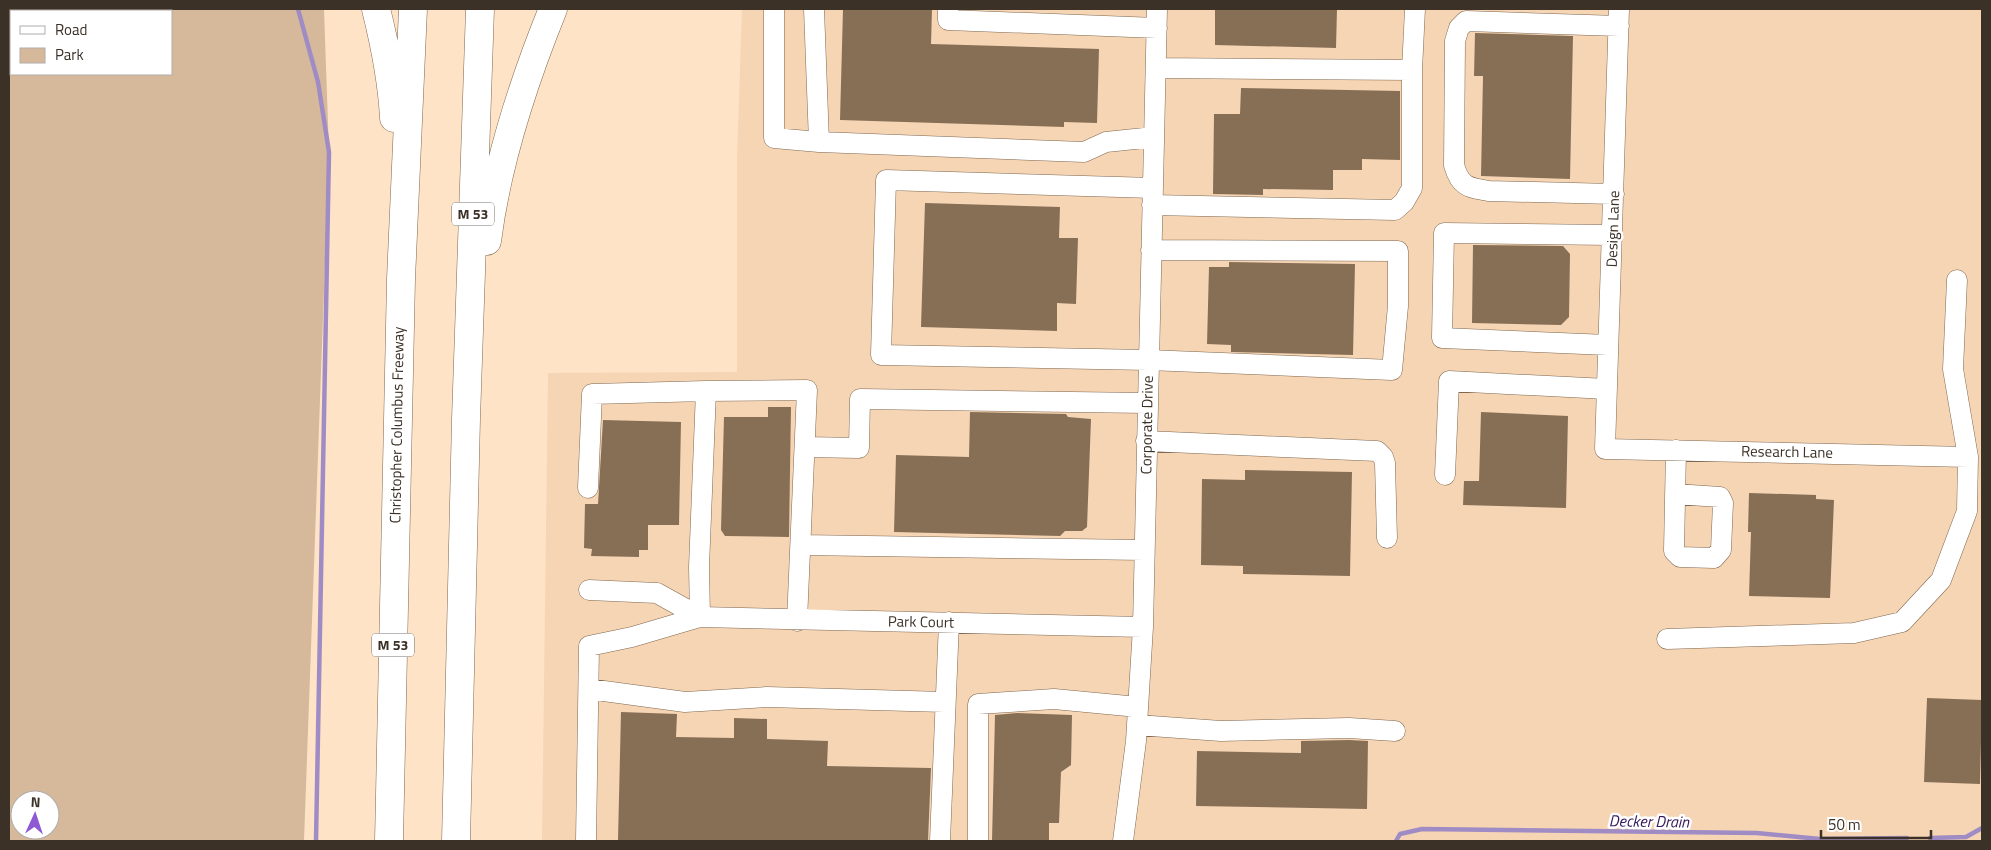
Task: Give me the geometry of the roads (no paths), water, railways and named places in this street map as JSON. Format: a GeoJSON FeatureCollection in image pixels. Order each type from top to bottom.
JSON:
{"type":"FeatureCollection","features":[{"type":"Feature","properties":{"kind":"highway"},"geometry":{"type":"LineString","coordinates":[[376,9],[393,98],[401,279]]}},
{"type":"Feature","properties":{"kind":"highway","name":"Christopher Columbus Freeway"},"geometry":{"type":"LineString","coordinates":[[389,841],[401,279],[413,9]]}},
{"type":"Feature","properties":{"kind":"highway","name":"M 53"},"geometry":{"type":"LineString","coordinates":[[456,841],[466,419],[480,9]]}},
{"type":"Feature","properties":{"kind":"highway"},"geometry":{"type":"LineString","coordinates":[[466,419],[491,211],[520,99],[553,9]]}},
{"type":"Feature","properties":{"kind":"street"},"geometry":{"type":"LineString","coordinates":[[774,9],[774,138],[819,142],[1084,152],[1106,142],[1154,137]]}},
{"type":"Feature","properties":{"kind":"street"},"geometry":{"type":"LineString","coordinates":[[814,9],[819,142]]}},
{"type":"Feature","properties":{"kind":"street"},"geometry":{"type":"LineString","coordinates":[[948,9],[948,20],[1157,18]]}},
{"type":"Feature","properties":{"kind":"street"},"geometry":{"type":"LineString","coordinates":[[1151,250],[1398,251],[1398,306],[1392,370],[1148,360],[881,355],[886,180],[1395,210],[1404,202],[1412,188],[1412,70],[1415,9]]}},
{"type":"Feature","properties":{"kind":"street"},"geometry":{"type":"LineString","coordinates":[[1614,194],[1489,191],[1473,188],[1462,183],[1457,176],[1454,165],[1455,41],[1458,28],[1466,21],[1619,17]]}},
{"type":"Feature","properties":{"kind":"street","name":"Design Lane"},"geometry":{"type":"LineString","coordinates":[[1605,449],[1619,17]]}},
{"type":"Feature","properties":{"kind":"street","name":"Corporate Drive"},"geometry":{"type":"LineString","coordinates":[[1123,841],[1138,716],[1143,627],[1157,18]]}},
{"type":"Feature","properties":{"kind":"street"},"geometry":{"type":"LineString","coordinates":[[1156,68],[1412,70]]}},
{"type":"Feature","properties":{"kind":"street"},"geometry":{"type":"LineString","coordinates":[[1608,345],[1442,338],[1444,233],[1613,235]]}},
{"type":"Feature","properties":{"kind":"street"},"geometry":{"type":"LineString","coordinates":[[1668,639],[1854,633],[1902,622],[1941,580],[1968,511],[1968,457],[1953,369],[1957,280]]}},
{"type":"Feature","properties":{"kind":"street"},"geometry":{"type":"LineString","coordinates":[[1445,475],[1449,381],[1607,389]]}},
{"type":"Feature","properties":{"kind":"street"},"geometry":{"type":"LineString","coordinates":[[588,488],[592,394],[807,390],[797,621]]}},
{"type":"Feature","properties":{"kind":"street"},"geometry":{"type":"LineString","coordinates":[[700,617],[699,567],[706,391]]}},
{"type":"Feature","properties":{"kind":"street"},"geometry":{"type":"LineString","coordinates":[[805,447],[859,448],[860,399],[1147,403]]}},
{"type":"Feature","properties":{"kind":"street"},"geometry":{"type":"LineString","coordinates":[[1146,442],[1376,451],[1383,457],[1385,463],[1387,538]]}},
{"type":"Feature","properties":{"kind":"street","name":"Research Lane"},"geometry":{"type":"LineString","coordinates":[[1605,449],[1968,457]]}},
{"type":"Feature","properties":{"kind":"street"},"geometry":{"type":"LineString","coordinates":[[1675,494],[1676,450]]}},
{"type":"Feature","properties":{"kind":"street"},"geometry":{"type":"LineString","coordinates":[[801,545],[1144,550]]}},
{"type":"Feature","properties":{"kind":"street"},"geometry":{"type":"LineString","coordinates":[[589,590],[657,593],[700,617]]}},
{"type":"Feature","properties":{"kind":"street"},"geometry":{"type":"LineString","coordinates":[[586,841],[590,646],[632,637],[700,617]]}},
{"type":"Feature","properties":{"kind":"street","name":"Park Court"},"geometry":{"type":"LineString","coordinates":[[700,617],[797,621],[949,622],[1143,627]]}},
{"type":"Feature","properties":{"kind":"street"},"geometry":{"type":"LineString","coordinates":[[940,841],[949,622]]}},
{"type":"Feature","properties":{"kind":"street"},"geometry":{"type":"LineString","coordinates":[[589,689],[685,702],[766,697],[945,702]]}},
{"type":"Feature","properties":{"kind":"street"},"geometry":{"type":"LineString","coordinates":[[978,841],[978,704],[1054,699],[1221,731],[1349,728],[1394,730]]}},
{"type":"Feature","properties":{"kind":"waterway"},"geometry":{"type":"LineString","coordinates":[[298,9],[318,82],[329,152],[316,841]]}},
{"type":"Feature","properties":{"kind":"waterway","name":"Decker Drain"},"geometry":{"type":"LineString","coordinates":[[1930,838],[1966,837],[1982,828]]}},
{"type":"Feature","properties":{"kind":"waterway","name":"Decker Drain"},"geometry":{"type":"LineString","coordinates":[[1396,841],[1400,834],[1422,829],[1757,833],[1820,839],[1907,838]]}}]}
